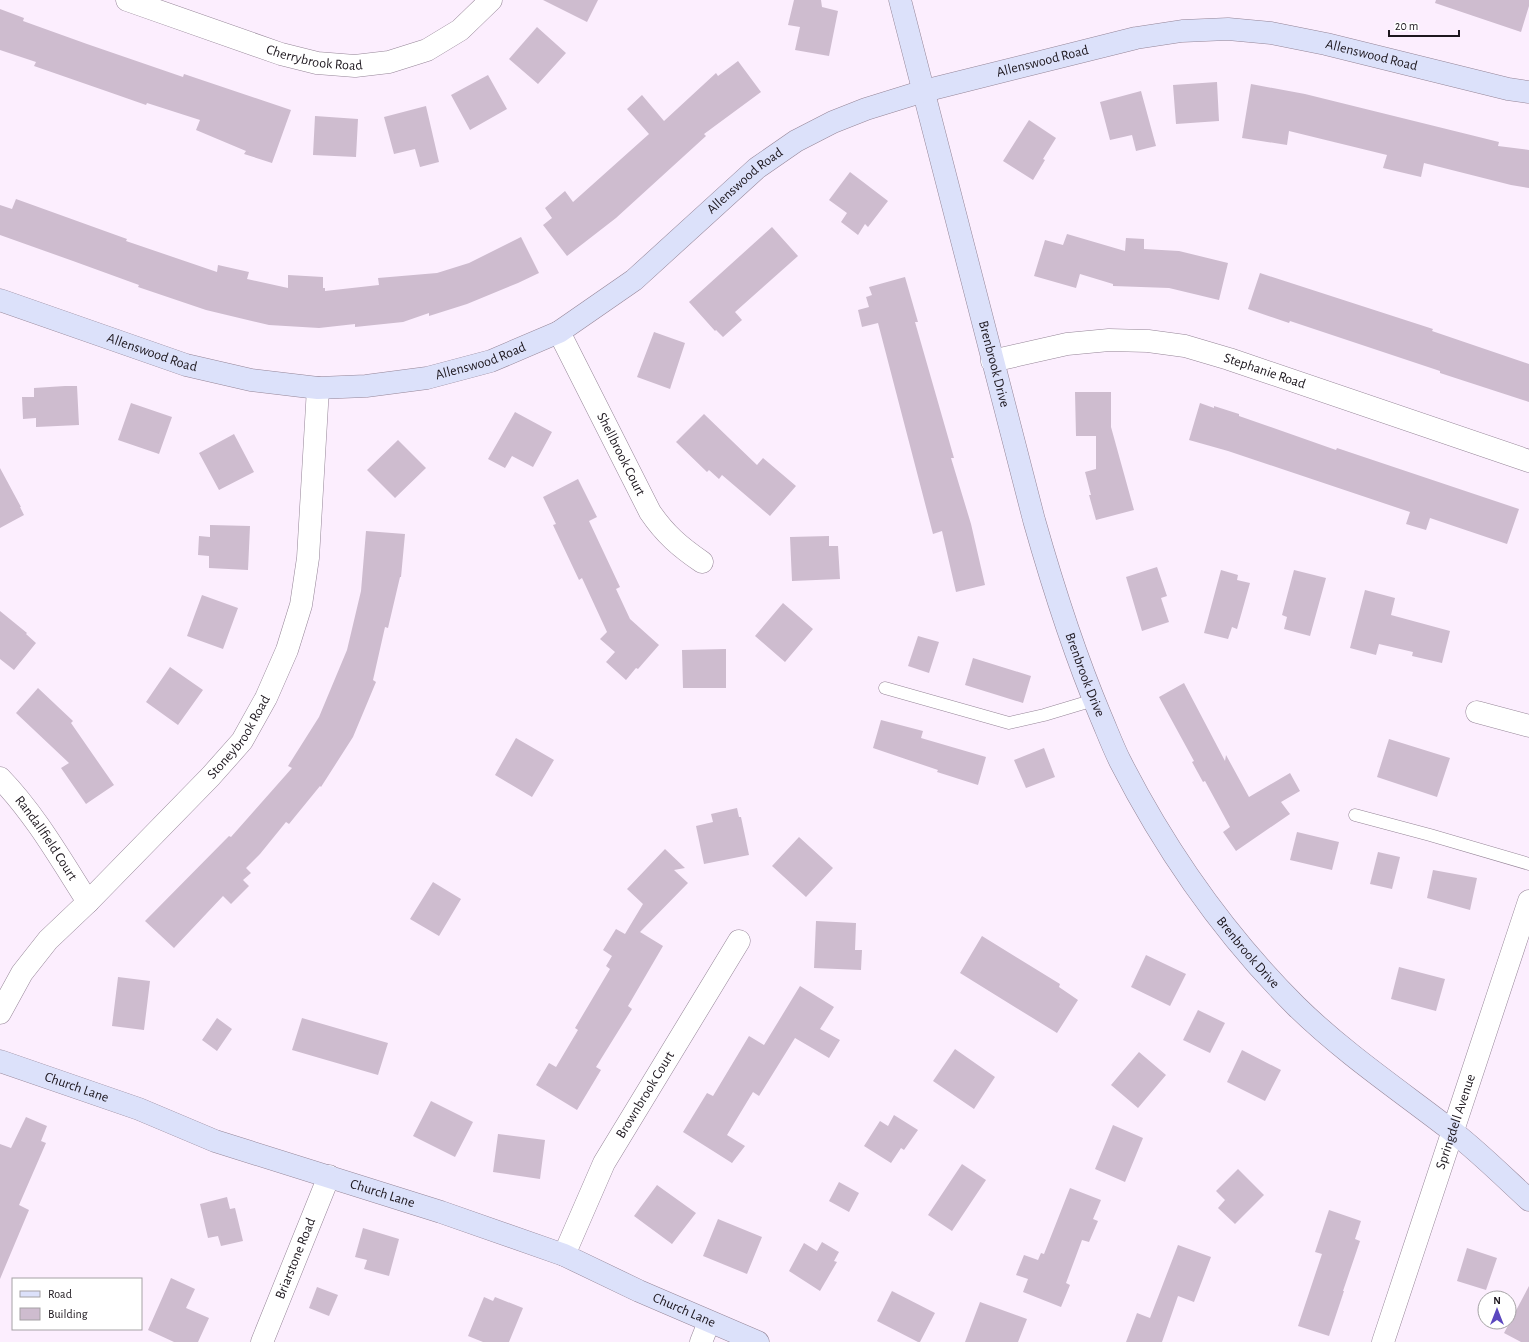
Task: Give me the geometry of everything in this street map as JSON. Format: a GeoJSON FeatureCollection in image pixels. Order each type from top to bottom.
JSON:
{"type":"FeatureCollection","features":[{"type":"Feature","properties":{"kind":"street","name":"Cherrybrook Road"},"geometry":{"type":"LineString","coordinates":[[127,0],[281,54],[317,63],[355,66],[389,62],[427,50],[460,30],[491,0]]}},
{"type":"Feature","properties":{"kind":"street","name":"Brenbrook Drive"},"geometry":{"type":"LineString","coordinates":[[900,0],[1034,520],[1059,606],[1094,700],[1119,759],[1158,832],[1196,888],[1238,943],[1297,1007],[1365,1066],[1453,1132],[1529,1200]]}},
{"type":"Feature","properties":{"kind":"street","name":"Allenswood Road"},"geometry":{"type":"LineString","coordinates":[[0,300],[186,365],[251,380],[318,388],[366,386],[427,378],[491,361],[559,332],[634,280],[758,168],[796,141],[833,122],[866,109],[924,91],[1136,38],[1182,31],[1228,29],[1271,33],[1326,44],[1508,89],[1529,92]]}},
{"type":"Feature","properties":{"kind":"street","name":"Shellbrook Court"},"geometry":{"type":"LineString","coordinates":[[559,332],[650,512],[662,529],[682,549],[702,562]]}},
{"type":"Feature","properties":{"kind":"street","name":"Stephanie Road"},"geometry":{"type":"LineString","coordinates":[[992,361],[1067,344],[1109,340],[1148,341],[1185,346],[1244,364],[1529,461]]}},
{"type":"Feature","properties":{"kind":"street","name":"Stoneybrook Road"},"geometry":{"type":"LineString","coordinates":[[0,1013],[22,973],[43,945],[88,902],[216,770],[242,741],[266,698],[288,650],[301,605],[308,558],[318,388]]}},
{"type":"Feature","properties":{"kind":"street"},"geometry":{"type":"LineString","coordinates":[[1477,712],[1529,726]]}},
{"type":"Feature","properties":{"kind":"street","name":"Randallfield Court"},"geometry":{"type":"LineString","coordinates":[[0,778],[10,788],[35,821],[88,902]]}},
{"type":"Feature","properties":{"kind":"street","name":"Springdell Avenue"},"geometry":{"type":"LineString","coordinates":[[1383,1342],[1529,901]]}},
{"type":"Feature","properties":{"kind":"street","name":"Brownbrook Court"},"geometry":{"type":"LineString","coordinates":[[564,1255],[604,1164],[740,941]]}},
{"type":"Feature","properties":{"kind":"street","name":"Church Lane"},"geometry":{"type":"LineString","coordinates":[[0,1061],[139,1109],[215,1141],[441,1212],[564,1255],[709,1322],[758,1342]]}},
{"type":"Feature","properties":{"kind":"street","name":"Briarstone Road"},"geometry":{"type":"LineString","coordinates":[[262,1342],[329,1176]]}},
{"type":"Feature","properties":{"kind":"street"},"geometry":{"type":"LineString","coordinates":[[701,1342],[709,1322]]}},
{"type":"Feature","properties":{"kind":"lane"},"geometry":{"type":"LineString","coordinates":[[885,688],[1009,723],[1044,715],[1094,700]]}},
{"type":"Feature","properties":{"kind":"lane"},"geometry":{"type":"LineString","coordinates":[[1355,815],[1529,864]]}},
{"type":"Feature","properties":{"kind":"building"},"geometry":{"type":"Polygon","coordinates":[[[543,0],[598,0],[587,22],[543,0]]]}},
{"type":"Feature","properties":{"kind":"building"},"geometry":{"type":"Polygon","coordinates":[[[794,0],[821,0],[822,7],[838,11],[829,56],[795,50],[800,27],[788,25],[794,0]]]}},
{"type":"Feature","properties":{"kind":"building"},"geometry":{"type":"Polygon","coordinates":[[[1436,0],[1529,0],[1529,6],[1521,32],[1435,3],[1436,0]]]}},
{"type":"Feature","properties":{"kind":"building"},"geometry":{"type":"Polygon","coordinates":[[[0,9],[24,18],[23,21],[87,44],[183,77],[184,74],[291,110],[272,163],[244,154],[246,151],[196,130],[200,120],[147,103],[146,105],[34,66],[36,62],[0,50],[0,9]]]}},
{"type":"Feature","properties":{"kind":"building"},"geometry":{"type":"Polygon","coordinates":[[[537,27],[566,53],[538,84],[509,59],[537,27]]]}},
{"type":"Feature","properties":{"kind":"building"},"geometry":{"type":"Polygon","coordinates":[[[738,61],[761,92],[704,134],[706,136],[616,218],[567,256],[543,225],[552,218],[545,208],[565,191],[573,202],[649,134],[627,109],[642,95],[664,121],[716,73],[718,76],[738,61]]]}},
{"type":"Feature","properties":{"kind":"building"},"geometry":{"type":"Polygon","coordinates":[[[488,75],[507,109],[470,130],[451,95],[488,75]]]}},
{"type":"Feature","properties":{"kind":"building"},"geometry":{"type":"Polygon","coordinates":[[[1217,82],[1219,121],[1176,124],[1173,85],[1217,82]]]}},
{"type":"Feature","properties":{"kind":"building"},"geometry":{"type":"Polygon","coordinates":[[[1251,84],[1305,94],[1499,142],[1498,146],[1529,150],[1529,188],[1511,185],[1424,163],[1421,177],[1383,168],[1387,155],[1289,131],[1287,145],[1242,138],[1251,84]]]}},
{"type":"Feature","properties":{"kind":"building"},"geometry":{"type":"Polygon","coordinates":[[[1141,91],[1156,146],[1136,151],[1132,135],[1110,140],[1100,102],[1141,91]]]}},
{"type":"Feature","properties":{"kind":"building"},"geometry":{"type":"Polygon","coordinates":[[[426,106],[439,162],[420,167],[415,149],[394,154],[384,117],[426,106]]]}},
{"type":"Feature","properties":{"kind":"building"},"geometry":{"type":"Polygon","coordinates":[[[315,116],[358,119],[356,157],[313,155],[315,116]]]}},
{"type":"Feature","properties":{"kind":"building"},"geometry":{"type":"Polygon","coordinates":[[[1029,120],[1056,138],[1043,159],[1045,160],[1033,180],[1003,161],[1029,120]]]}},
{"type":"Feature","properties":{"kind":"building"},"geometry":{"type":"Polygon","coordinates":[[[850,172],[888,201],[868,227],[865,224],[858,235],[841,222],[847,213],[829,200],[850,172]]]}},
{"type":"Feature","properties":{"kind":"building"},"geometry":{"type":"Polygon","coordinates":[[[16,199],[127,239],[126,241],[217,272],[218,265],[249,272],[247,279],[288,288],[288,275],[323,277],[323,288],[325,288],[325,291],[379,285],[378,278],[437,273],[469,263],[521,237],[539,273],[467,304],[429,316],[429,313],[403,322],[355,327],[355,324],[319,328],[269,325],[206,310],[138,287],[139,285],[0,235],[0,205],[12,209],[16,199]]]}},
{"type":"Feature","properties":{"kind":"building"},"geometry":{"type":"Polygon","coordinates":[[[772,227],[798,256],[735,312],[742,320],[723,337],[716,330],[715,331],[689,302],[772,227]]]}},
{"type":"Feature","properties":{"kind":"building"},"geometry":{"type":"Polygon","coordinates":[[[1067,234],[1125,251],[1126,238],[1144,239],[1144,249],[1179,251],[1228,263],[1219,300],[1169,288],[1113,286],[1113,284],[1080,274],[1076,288],[1034,276],[1045,240],[1063,245],[1067,234]]]}},
{"type":"Feature","properties":{"kind":"building"},"geometry":{"type":"Polygon","coordinates":[[[1260,273],[1433,329],[1432,331],[1529,364],[1529,402],[1290,321],[1289,323],[1248,309],[1260,273]]]}},
{"type":"Feature","properties":{"kind":"building"},"geometry":{"type":"Polygon","coordinates":[[[905,277],[918,322],[915,322],[954,458],[951,458],[971,524],[985,585],[956,592],[942,531],[933,534],[878,323],[862,327],[858,310],[869,307],[866,297],[872,295],[869,287],[905,277]]]}},
{"type":"Feature","properties":{"kind":"building"},"geometry":{"type":"Polygon","coordinates":[[[654,332],[685,343],[670,389],[637,377],[654,332]]]}},
{"type":"Feature","properties":{"kind":"building"},"geometry":{"type":"Polygon","coordinates":[[[77,386],[79,425],[36,427],[36,418],[23,419],[22,397],[34,397],[34,388],[77,386]]]}},
{"type":"Feature","properties":{"kind":"building"},"geometry":{"type":"Polygon","coordinates":[[[1075,392],[1111,392],[1111,427],[1134,510],[1096,520],[1089,495],[1091,495],[1085,472],[1096,469],[1096,436],[1076,436],[1075,392]]]}},
{"type":"Feature","properties":{"kind":"building"},"geometry":{"type":"Polygon","coordinates":[[[131,403],[172,417],[159,454],[118,440],[131,403]]]}},
{"type":"Feature","properties":{"kind":"building"},"geometry":{"type":"Polygon","coordinates":[[[1200,403],[1239,414],[1239,416],[1336,450],[1337,448],[1519,509],[1507,544],[1430,518],[1426,530],[1406,524],[1410,512],[1228,451],[1189,440],[1200,403]]]}},
{"type":"Feature","properties":{"kind":"building"},"geometry":{"type":"Polygon","coordinates":[[[515,412],[552,432],[533,467],[512,456],[505,468],[488,459],[515,412]]]}},
{"type":"Feature","properties":{"kind":"building"},"geometry":{"type":"Polygon","coordinates":[[[704,414],[757,465],[763,458],[796,486],[770,516],[722,475],[719,479],[709,470],[707,472],[676,442],[704,414]]]}},
{"type":"Feature","properties":{"kind":"building"},"geometry":{"type":"Polygon","coordinates":[[[234,434],[254,472],[219,490],[199,453],[234,434]]]}},
{"type":"Feature","properties":{"kind":"building"},"geometry":{"type":"Polygon","coordinates":[[[398,440],[426,468],[395,498],[367,470],[398,440]]]}},
{"type":"Feature","properties":{"kind":"building"},"geometry":{"type":"Polygon","coordinates":[[[0,468],[24,515],[0,528],[0,468]]]}},
{"type":"Feature","properties":{"kind":"building"},"geometry":{"type":"Polygon","coordinates":[[[578,479],[597,517],[589,521],[620,587],[616,589],[630,619],[659,645],[626,680],[606,662],[615,652],[600,639],[607,632],[582,578],[579,580],[553,525],[556,524],[543,497],[578,479]]]}},
{"type":"Feature","properties":{"kind":"building"},"geometry":{"type":"Polygon","coordinates":[[[210,525],[250,526],[248,570],[209,568],[209,556],[198,555],[199,536],[210,537],[210,525]]]}},
{"type":"Feature","properties":{"kind":"building"},"geometry":{"type":"Polygon","coordinates":[[[366,531],[405,534],[401,577],[388,628],[385,627],[373,680],[376,682],[353,737],[321,787],[320,786],[289,824],[286,822],[260,854],[246,868],[251,873],[243,880],[249,886],[231,904],[223,896],[174,948],[145,921],[229,836],[231,837],[292,768],[288,766],[319,717],[347,650],[361,591],[366,531]]]}},
{"type":"Feature","properties":{"kind":"building"},"geometry":{"type":"Polygon","coordinates":[[[829,536],[829,546],[838,546],[840,579],[792,581],[790,537],[829,536]]]}},
{"type":"Feature","properties":{"kind":"building"},"geometry":{"type":"Polygon","coordinates":[[[1157,567],[1167,596],[1161,598],[1169,622],[1142,631],[1126,577],[1157,567]]]}},
{"type":"Feature","properties":{"kind":"building"},"geometry":{"type":"Polygon","coordinates":[[[1221,570],[1238,575],[1237,580],[1250,583],[1237,629],[1232,627],[1228,639],[1204,633],[1221,570]]]}},
{"type":"Feature","properties":{"kind":"building"},"geometry":{"type":"Polygon","coordinates":[[[1294,570],[1326,578],[1310,636],[1284,629],[1287,617],[1282,615],[1294,570]]]}},
{"type":"Feature","properties":{"kind":"building"},"geometry":{"type":"Polygon","coordinates":[[[1365,590],[1395,598],[1391,615],[1450,631],[1442,663],[1412,656],[1413,652],[1379,644],[1376,655],[1350,648],[1365,590]]]}},
{"type":"Feature","properties":{"kind":"building"},"geometry":{"type":"Polygon","coordinates":[[[202,595],[238,608],[223,649],[187,636],[202,595]]]}},
{"type":"Feature","properties":{"kind":"building"},"geometry":{"type":"Polygon","coordinates":[[[783,603],[813,629],[785,662],[755,636],[783,603]]]}},
{"type":"Feature","properties":{"kind":"building"},"geometry":{"type":"Polygon","coordinates":[[[0,611],[27,633],[26,634],[36,643],[14,670],[0,659],[0,611]]]}},
{"type":"Feature","properties":{"kind":"building"},"geometry":{"type":"Polygon","coordinates":[[[918,636],[939,642],[929,673],[908,666],[918,636]]]}},
{"type":"Feature","properties":{"kind":"building"},"geometry":{"type":"Polygon","coordinates":[[[726,649],[726,688],[683,688],[682,650],[726,649]]]}},
{"type":"Feature","properties":{"kind":"building"},"geometry":{"type":"Polygon","coordinates":[[[973,658],[1031,676],[1023,703],[965,685],[973,658]]]}},
{"type":"Feature","properties":{"kind":"building"},"geometry":{"type":"Polygon","coordinates":[[[170,667],[203,690],[178,725],[146,702],[170,667]]]}},
{"type":"Feature","properties":{"kind":"building"},"geometry":{"type":"Polygon","coordinates":[[[1184,683],[1225,761],[1226,755],[1249,797],[1290,773],[1300,791],[1281,802],[1290,814],[1236,851],[1223,832],[1230,827],[1205,781],[1203,782],[1192,762],[1194,761],[1159,697],[1184,683]]]}},
{"type":"Feature","properties":{"kind":"building"},"geometry":{"type":"Polygon","coordinates":[[[38,688],[73,721],[71,723],[114,785],[86,804],[61,768],[69,763],[16,713],[38,688]]]}},
{"type":"Feature","properties":{"kind":"building"},"geometry":{"type":"Polygon","coordinates":[[[881,720],[923,731],[921,738],[986,757],[978,785],[937,772],[938,770],[873,748],[881,720]]]}},
{"type":"Feature","properties":{"kind":"building"},"geometry":{"type":"Polygon","coordinates":[[[516,738],[554,760],[532,797],[495,775],[516,738]]]}},
{"type":"Feature","properties":{"kind":"building"},"geometry":{"type":"Polygon","coordinates":[[[1389,739],[1450,758],[1437,797],[1377,777],[1389,739]]]}},
{"type":"Feature","properties":{"kind":"building"},"geometry":{"type":"Polygon","coordinates":[[[1044,748],[1055,777],[1026,788],[1014,760],[1044,748]]]}},
{"type":"Feature","properties":{"kind":"building"},"geometry":{"type":"Polygon","coordinates":[[[737,808],[739,817],[741,817],[749,855],[704,864],[696,826],[713,822],[711,814],[737,808]]]}},
{"type":"Feature","properties":{"kind":"building"},"geometry":{"type":"Polygon","coordinates":[[[1297,832],[1339,842],[1332,870],[1290,860],[1297,832]]]}},
{"type":"Feature","properties":{"kind":"building"},"geometry":{"type":"Polygon","coordinates":[[[799,837],[833,868],[806,897],[772,866],[799,837]]]}},
{"type":"Feature","properties":{"kind":"building"},"geometry":{"type":"Polygon","coordinates":[[[665,849],[685,868],[674,870],[688,883],[640,932],[663,946],[628,1006],[632,1009],[596,1067],[601,1070],[577,1110],[536,1085],[549,1063],[556,1067],[578,1030],[575,1028],[610,969],[606,966],[612,956],[603,950],[616,929],[625,934],[643,904],[627,889],[665,849]]]}},
{"type":"Feature","properties":{"kind":"building"},"geometry":{"type":"Polygon","coordinates":[[[1378,852],[1400,857],[1392,889],[1370,884],[1378,852]]]}},
{"type":"Feature","properties":{"kind":"building"},"geometry":{"type":"Polygon","coordinates":[[[1433,870],[1477,878],[1470,910],[1427,898],[1433,870]]]}},
{"type":"Feature","properties":{"kind":"building"},"geometry":{"type":"Polygon","coordinates":[[[433,882],[461,899],[439,936],[410,919],[433,882]]]}},
{"type":"Feature","properties":{"kind":"building"},"geometry":{"type":"Polygon","coordinates":[[[816,921],[856,923],[855,950],[862,950],[861,970],[814,968],[816,921]]]}},
{"type":"Feature","properties":{"kind":"building"},"geometry":{"type":"Polygon","coordinates":[[[982,936],[1060,984],[1059,987],[1078,1000],[1057,1033],[960,973],[982,936]]]}},
{"type":"Feature","properties":{"kind":"building"},"geometry":{"type":"Polygon","coordinates":[[[1146,955],[1186,974],[1170,1006],[1131,987],[1146,955]]]}},
{"type":"Feature","properties":{"kind":"building"},"geometry":{"type":"Polygon","coordinates":[[[1399,967],[1445,979],[1436,1011],[1391,999],[1399,967]]]}},
{"type":"Feature","properties":{"kind":"building"},"geometry":{"type":"Polygon","coordinates":[[[118,977],[150,981],[144,1030],[112,1026],[118,977]]]}},
{"type":"Feature","properties":{"kind":"building"},"geometry":{"type":"Polygon","coordinates":[[[800,986],[834,1007],[820,1029],[840,1040],[829,1058],[795,1038],[759,1096],[753,1092],[727,1135],[745,1146],[732,1163],[683,1132],[707,1093],[713,1096],[749,1036],[764,1045],[800,986]]]}},
{"type":"Feature","properties":{"kind":"building"},"geometry":{"type":"Polygon","coordinates":[[[1198,1010],[1225,1023],[1210,1053],[1183,1040],[1198,1010]]]}},
{"type":"Feature","properties":{"kind":"building"},"geometry":{"type":"Polygon","coordinates":[[[217,1018],[232,1029],[217,1051],[202,1040],[217,1018]]]}},
{"type":"Feature","properties":{"kind":"building"},"geometry":{"type":"Polygon","coordinates":[[[302,1018],[388,1043],[378,1075],[292,1050],[302,1018]]]}},
{"type":"Feature","properties":{"kind":"building"},"geometry":{"type":"Polygon","coordinates":[[[955,1049],[995,1077],[974,1109],[933,1081],[955,1049]]]}},
{"type":"Feature","properties":{"kind":"building"},"geometry":{"type":"Polygon","coordinates":[[[1242,1050],[1281,1070],[1265,1101],[1227,1082],[1242,1050]]]}},
{"type":"Feature","properties":{"kind":"building"},"geometry":{"type":"Polygon","coordinates":[[[1139,1052],[1166,1075],[1138,1108],[1111,1085],[1139,1052]]]}},
{"type":"Feature","properties":{"kind":"building"},"geometry":{"type":"Polygon","coordinates":[[[431,1101],[473,1122],[455,1157],[413,1136],[431,1101]]]}},
{"type":"Feature","properties":{"kind":"building"},"geometry":{"type":"Polygon","coordinates":[[[894,1115],[918,1130],[904,1150],[901,1148],[891,1163],[864,1146],[880,1121],[888,1126],[894,1115]]]}},
{"type":"Feature","properties":{"kind":"building"},"geometry":{"type":"Polygon","coordinates":[[[26,1117],[47,1126],[41,1141],[46,1143],[19,1205],[29,1210],[0,1279],[0,1144],[11,1148],[26,1117]]]}},
{"type":"Feature","properties":{"kind":"building"},"geometry":{"type":"Polygon","coordinates":[[[1113,1125],[1143,1138],[1125,1182],[1095,1169],[1113,1125]]]}},
{"type":"Feature","properties":{"kind":"building"},"geometry":{"type":"Polygon","coordinates":[[[498,1134],[545,1140],[540,1179],[493,1172],[498,1134]]]}},
{"type":"Feature","properties":{"kind":"building"},"geometry":{"type":"Polygon","coordinates":[[[962,1164],[986,1180],[952,1231],[928,1215],[962,1164]]]}},
{"type":"Feature","properties":{"kind":"building"},"geometry":{"type":"Polygon","coordinates":[[[1238,1169],[1264,1195],[1235,1224],[1218,1208],[1225,1200],[1216,1191],[1238,1169]]]}},
{"type":"Feature","properties":{"kind":"building"},"geometry":{"type":"Polygon","coordinates":[[[839,1182],[859,1193],[849,1212],[829,1201],[839,1182]]]}},
{"type":"Feature","properties":{"kind":"building"},"geometry":{"type":"Polygon","coordinates":[[[657,1185],[696,1213],[672,1244],[634,1216],[657,1185]]]}},
{"type":"Feature","properties":{"kind":"building"},"geometry":{"type":"Polygon","coordinates":[[[1070,1188],[1101,1200],[1093,1219],[1098,1221],[1089,1242],[1082,1240],[1066,1283],[1070,1285],[1061,1307],[1023,1292],[1028,1279],[1016,1275],[1024,1255],[1038,1260],[1041,1253],[1044,1254],[1070,1188]]]}},
{"type":"Feature","properties":{"kind":"building"},"geometry":{"type":"Polygon","coordinates":[[[227,1197],[230,1209],[235,1208],[243,1241],[221,1246],[218,1236],[208,1238],[200,1204],[227,1197]]]}},
{"type":"Feature","properties":{"kind":"building"},"geometry":{"type":"Polygon","coordinates":[[[1329,1210],[1361,1221],[1355,1239],[1360,1241],[1329,1336],[1298,1326],[1322,1254],[1315,1252],[1329,1210]]]}},
{"type":"Feature","properties":{"kind":"building"},"geometry":{"type":"Polygon","coordinates":[[[718,1219],[762,1237],[747,1274],[703,1256],[718,1219]]]}},
{"type":"Feature","properties":{"kind":"building"},"geometry":{"type":"Polygon","coordinates":[[[363,1228],[399,1239],[389,1276],[364,1269],[367,1260],[355,1257],[363,1228]]]}},
{"type":"Feature","properties":{"kind":"building"},"geometry":{"type":"Polygon","coordinates":[[[822,1242],[839,1252],[834,1261],[837,1262],[820,1291],[789,1271],[804,1243],[817,1251],[822,1242]]]}},
{"type":"Feature","properties":{"kind":"building"},"geometry":{"type":"Polygon","coordinates":[[[1178,1245],[1211,1257],[1194,1302],[1178,1296],[1162,1342],[1126,1342],[1137,1313],[1150,1318],[1178,1245]]]}},
{"type":"Feature","properties":{"kind":"building"},"geometry":{"type":"Polygon","coordinates":[[[1467,1248],[1497,1258],[1486,1290],[1457,1281],[1467,1248]]]}},
{"type":"Feature","properties":{"kind":"building"},"geometry":{"type":"Polygon","coordinates":[[[171,1278],[195,1289],[186,1308],[209,1318],[198,1342],[174,1342],[148,1330],[171,1278]]]}},
{"type":"Feature","properties":{"kind":"building"},"geometry":{"type":"Polygon","coordinates":[[[1529,1286],[1529,1342],[1521,1342],[1504,1333],[1506,1330],[1517,1330],[1517,1309],[1529,1286]]]}},
{"type":"Feature","properties":{"kind":"building"},"geometry":{"type":"Polygon","coordinates":[[[317,1287],[338,1295],[329,1316],[309,1308],[317,1287]]]}},
{"type":"Feature","properties":{"kind":"building"},"geometry":{"type":"Polygon","coordinates":[[[892,1291],[935,1313],[920,1342],[877,1321],[892,1291]]]}},
{"type":"Feature","properties":{"kind":"building"},"geometry":{"type":"Polygon","coordinates":[[[484,1297],[493,1301],[495,1297],[523,1308],[509,1342],[483,1342],[468,1336],[484,1297]]]}},
{"type":"Feature","properties":{"kind":"building"},"geometry":{"type":"Polygon","coordinates":[[[980,1302],[1027,1319],[1018,1342],[965,1342],[980,1302]]]}}]}
